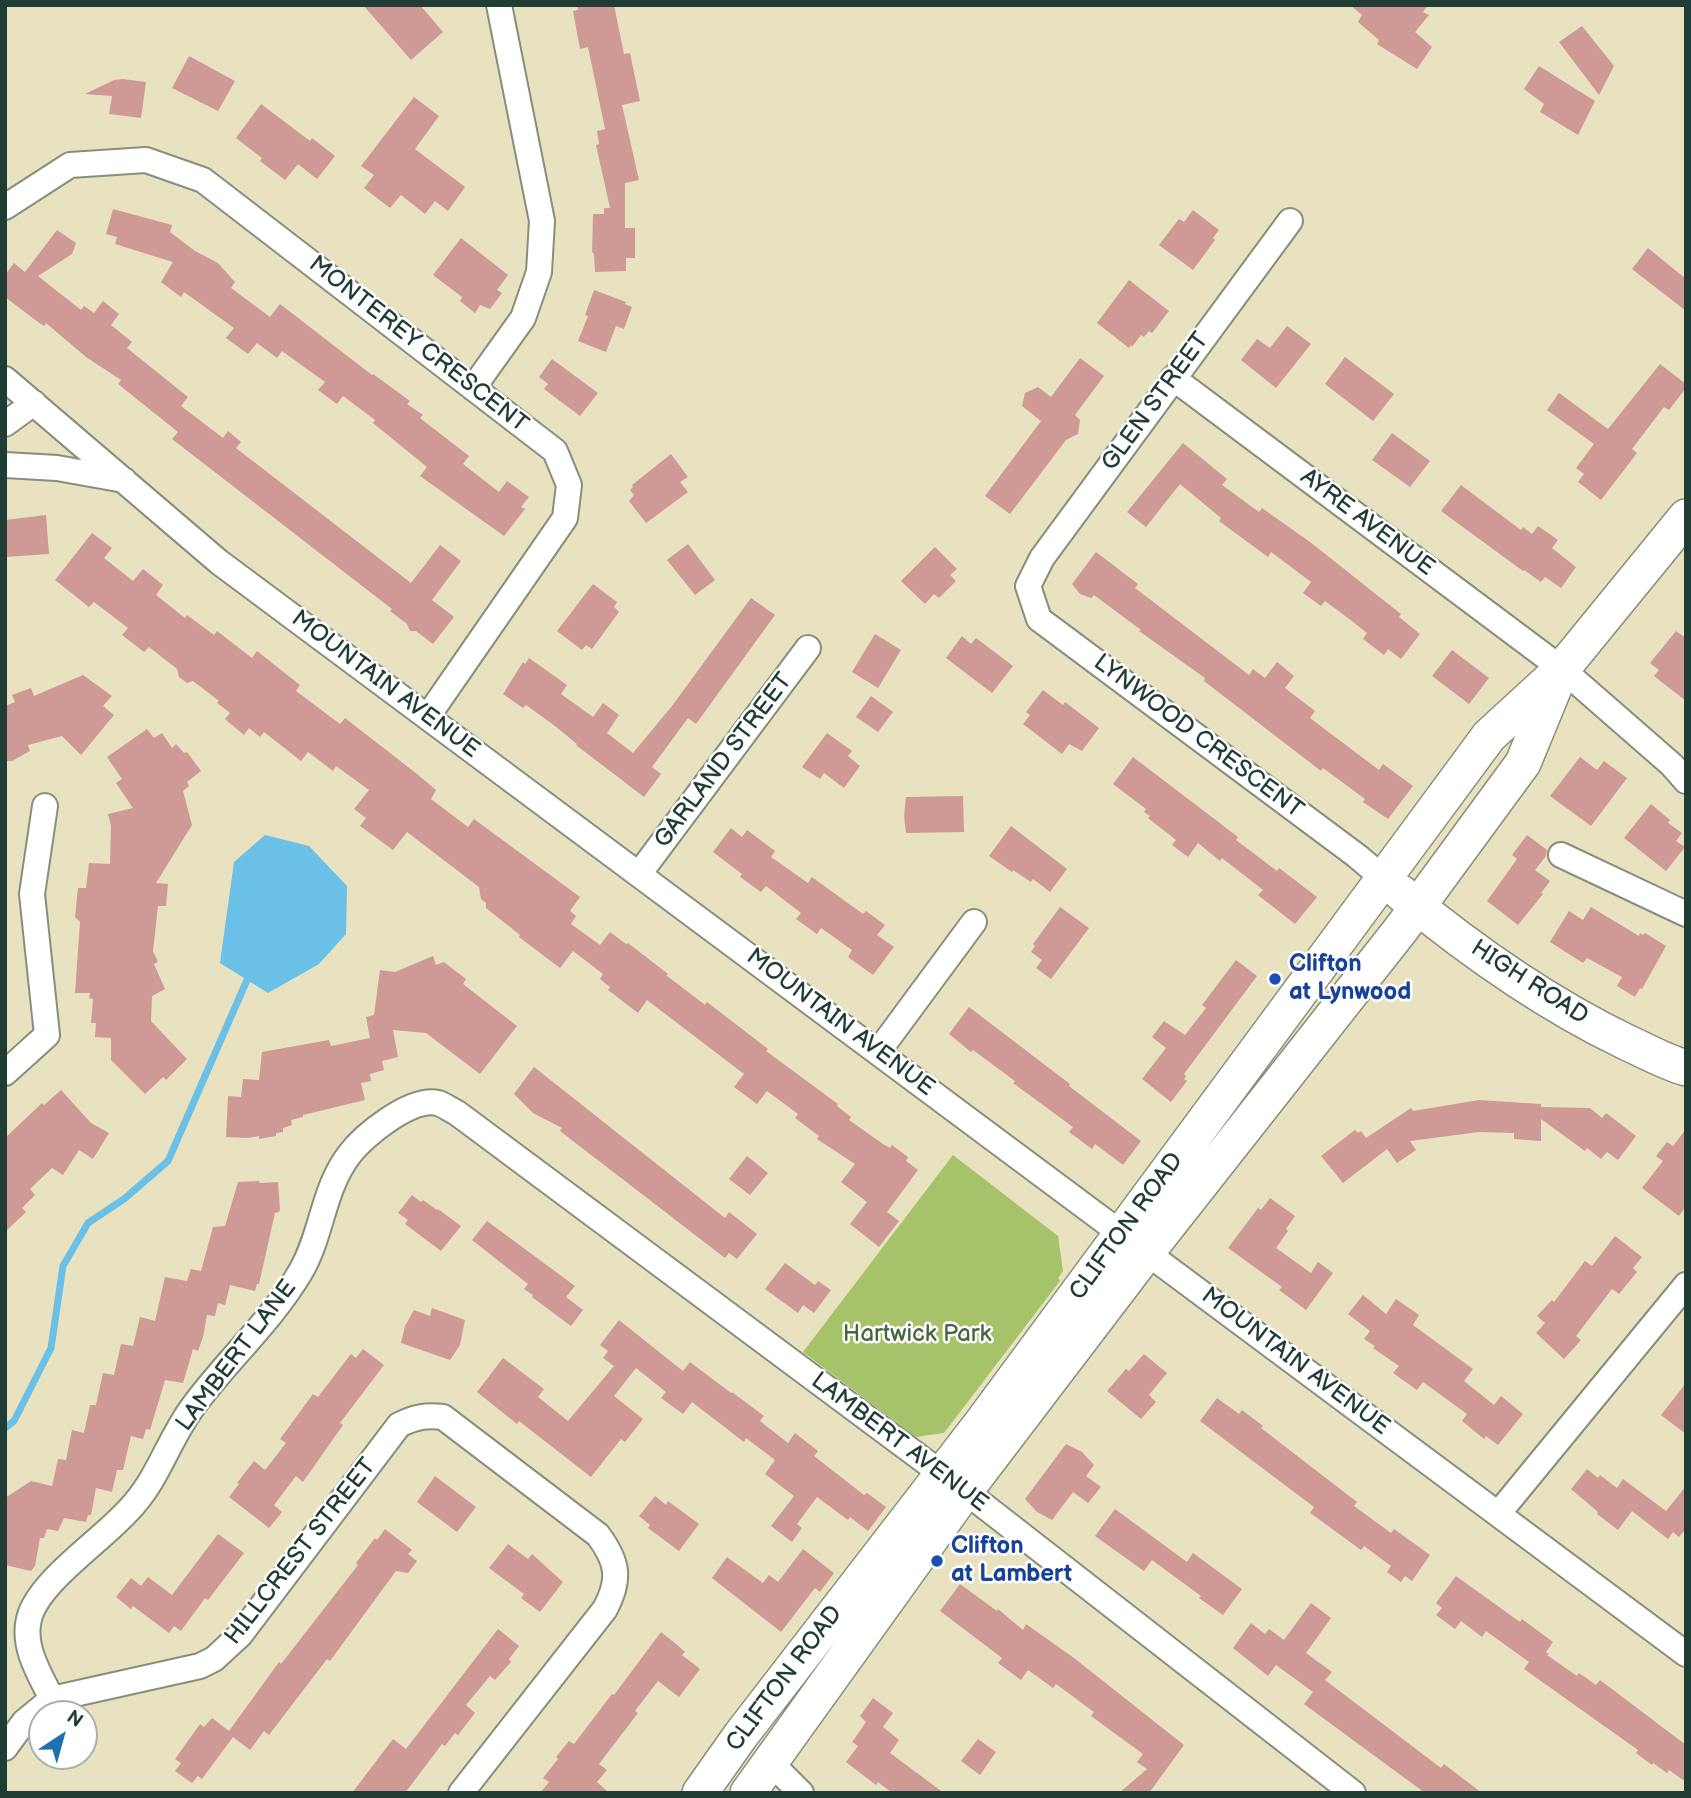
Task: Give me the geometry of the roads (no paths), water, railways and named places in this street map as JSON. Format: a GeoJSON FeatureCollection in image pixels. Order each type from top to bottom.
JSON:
{"type":"FeatureCollection","features":[{"type":"Feature","properties":{"kind":"main road","name":"CLIFTON ROAD"},"geometry":{"type":"LineString","coordinates":[[1135,1243],[1383,878],[1489,736],[1562,669],[1686,517]]}},
{"type":"Feature","properties":{"kind":"main road","name":"CLIFTON ROAD"},"geometry":{"type":"LineString","coordinates":[[700,1793],[749,1725],[953,1483],[1135,1243],[1418,906],[1523,763],[1562,669]]}},
{"type":"Feature","properties":{"kind":"main road","name":"HIGH ROAD"},"geometry":{"type":"LineString","coordinates":[[1383,878],[1524,985],[1605,1032],[1674,1065],[1686,1068]]}},
{"type":"Feature","properties":{"kind":"main road","name":"CLIFTON ROAD"},"geometry":{"type":"LineString","coordinates":[[748,1793],[771,1763],[953,1483]]}},
{"type":"Feature","properties":{"kind":"street"},"geometry":{"type":"LineString","coordinates":[[473,388],[523,318],[540,272],[542,221],[499,5]]}},
{"type":"Feature","properties":{"kind":"street","name":"MONTEREY CRESCENT"},"geometry":{"type":"LineString","coordinates":[[5,207],[70,165],[146,160],[204,180],[555,451],[569,485],[565,518],[428,716]]}},
{"type":"Feature","properties":{"kind":"street","name":"GLEN STREET"},"geometry":{"type":"LineString","coordinates":[[1028,586],[1042,558],[1290,221]]}},
{"type":"Feature","properties":{"kind":"street","name":"AYRE AVENUE"},"geometry":{"type":"LineString","coordinates":[[1173,378],[1562,669],[1672,765],[1686,781]]}},
{"type":"Feature","properties":{"kind":"street","name":"MOUNTAIN AVENUE"},"geometry":{"type":"LineString","coordinates":[[5,379],[219,562],[1686,1654]]}},
{"type":"Feature","properties":{"kind":"street"},"geometry":{"type":"LineString","coordinates":[[5,424],[34,403]]}},
{"type":"Feature","properties":{"kind":"street"},"geometry":{"type":"LineString","coordinates":[[5,464],[57,468],[125,481]]}},
{"type":"Feature","properties":{"kind":"street","name":"LYNWOOD CRESCENT"},"geometry":{"type":"LineString","coordinates":[[1028,586],[1039,619],[1383,878]]}},
{"type":"Feature","properties":{"kind":"street","name":"GARLAND STREET"},"geometry":{"type":"LineString","coordinates":[[639,874],[808,648]]}},
{"type":"Feature","properties":{"kind":"street"},"geometry":{"type":"LineString","coordinates":[[5,1073],[47,1035],[32,894],[45,806]]}},
{"type":"Feature","properties":{"kind":"street"},"geometry":{"type":"LineString","coordinates":[[1561,855],[1686,914]]}},
{"type":"Feature","properties":{"kind":"street"},"geometry":{"type":"LineString","coordinates":[[878,1052],[974,922]]}},
{"type":"Feature","properties":{"kind":"street","name":"LAMBERT AVENUE"},"geometry":{"type":"LineString","coordinates":[[437,1103],[457,1113],[953,1483],[1353,1793]]}},
{"type":"Feature","properties":{"kind":"street","name":"LAMBERT LANE"},"geometry":{"type":"LineString","coordinates":[[52,1699],[30,1651],[29,1636],[29,1620],[47,1586],[114,1528],[136,1503],[149,1485],[190,1410],[293,1284],[308,1257],[332,1185],[349,1154],[379,1126],[405,1110],[422,1104],[437,1103]]}},
{"type":"Feature","properties":{"kind":"street"},"geometry":{"type":"LineString","coordinates":[[1497,1514],[1686,1284]]}},
{"type":"Feature","properties":{"kind":"street","name":"HILLCREST STREET"},"geometry":{"type":"LineString","coordinates":[[5,1748],[24,1722],[52,1699],[200,1666],[214,1659],[240,1635],[399,1425],[429,1415],[443,1417],[598,1535],[609,1549],[617,1569],[616,1582],[606,1609],[461,1793]]}},
{"type":"Feature","properties":{"kind":"street"},"geometry":{"type":"LineString","coordinates":[[771,1763],[801,1793]]}},
{"type":"Feature","properties":{"kind":"water"},"geometry":{"type":"Polygon","coordinates":[[[265,835],[309,846],[347,886],[346,934],[319,964],[268,993],[220,963],[234,862],[265,835]]]}},
{"type":"Feature","properties":{"kind":"waterway"},"geometry":{"type":"LineString","coordinates":[[5,1428],[14,1421],[51,1348],[63,1266],[88,1223],[124,1199],[168,1161],[247,980]]}},
{"type":"Feature","properties":{"kind":"place","name":"Clifton at Lynwood"},"geometry":{"type":"Point","coordinates":[1275,979]}},
{"type":"Feature","properties":{"kind":"place","name":"Clifton at Lambert"},"geometry":{"type":"Point","coordinates":[937,1561]}},
{"type":"Feature","properties":{"kind":"park label","name":"Hartwick Park"},"geometry":{"type":"Point","coordinates":[917,1335]}}]}
